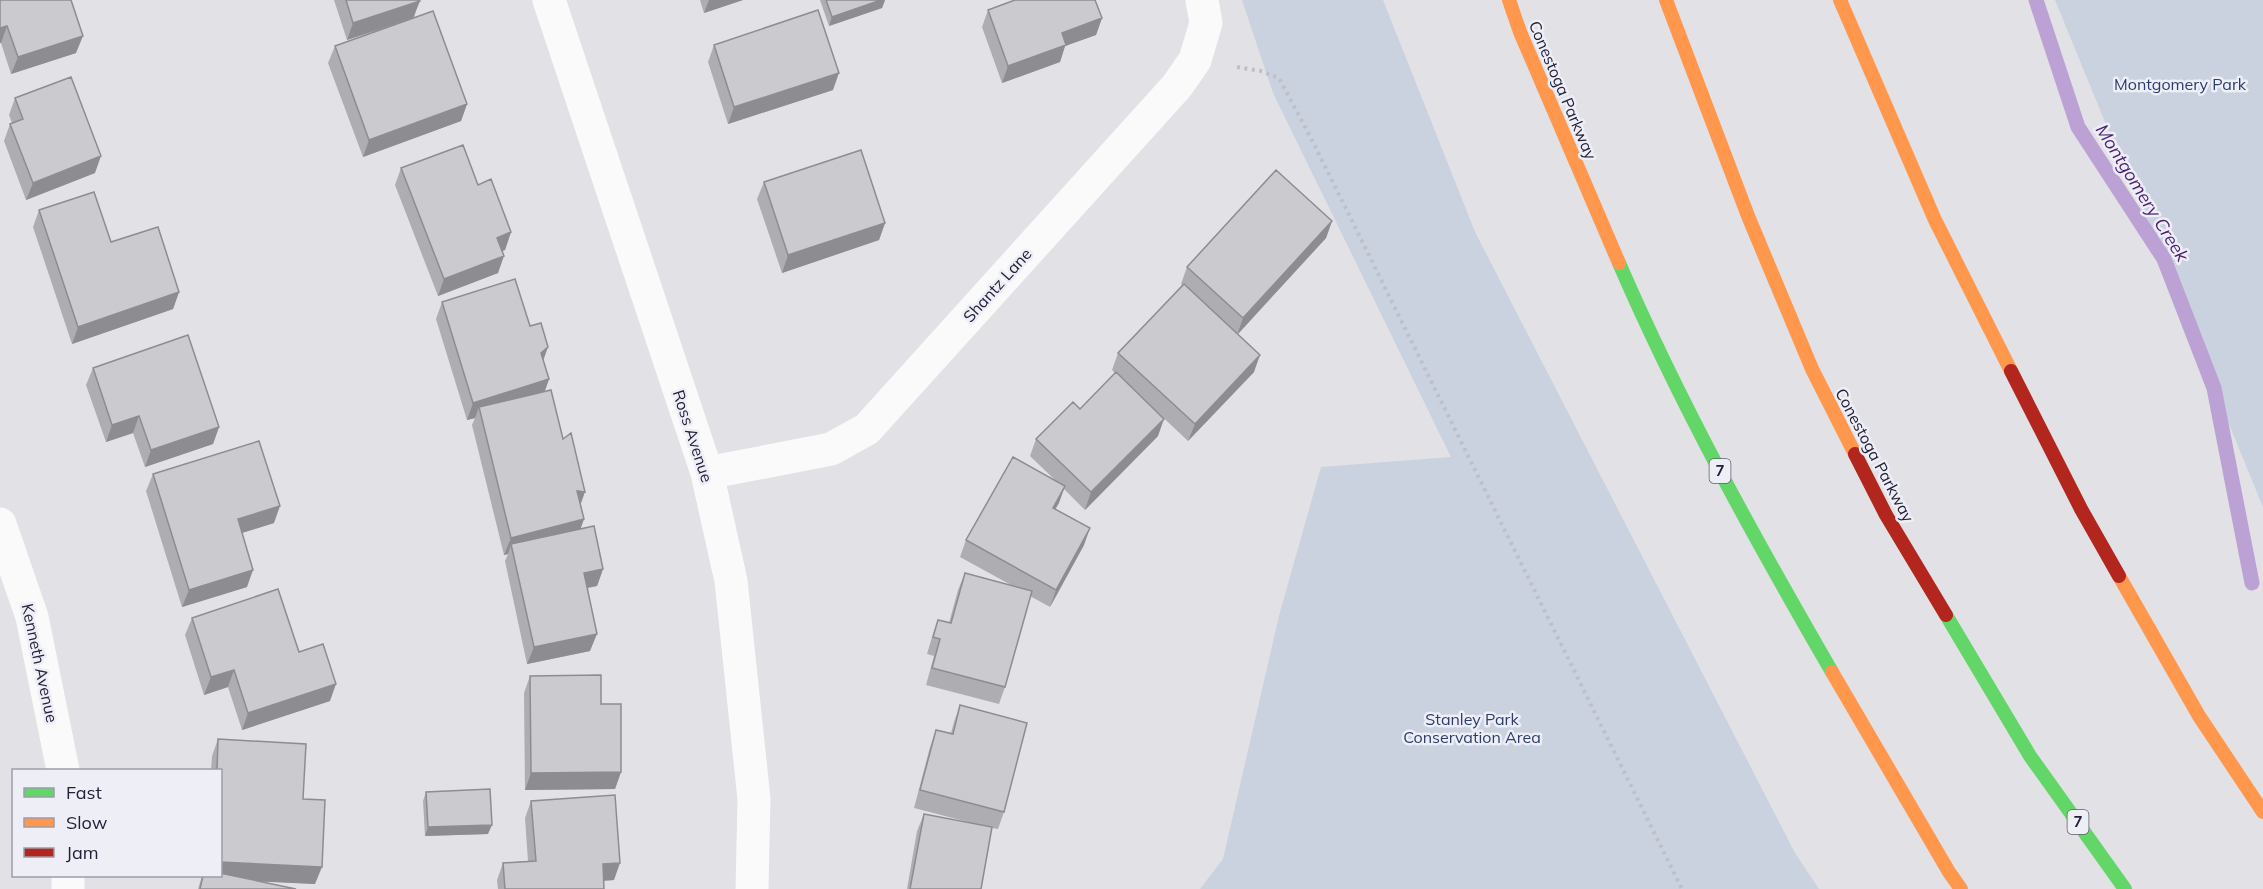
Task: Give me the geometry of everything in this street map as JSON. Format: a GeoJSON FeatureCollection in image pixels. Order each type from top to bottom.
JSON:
{"type":"FeatureCollection","features":[{"type":"Feature","properties":{"kind":"highway"},"geometry":{"type":"LineString","coordinates":[[1496,0],[1520,32]]}},
{"type":"Feature","properties":{"kind":"highway","name":"Conestoga Parkway"},"geometry":{"type":"LineString","coordinates":[[1509,0],[1520,32],[1664,364],[1760,548],[1961,889]]}},
{"type":"Feature","properties":{"kind":"highway","name":"Conestoga Parkway"},"geometry":{"type":"LineString","coordinates":[[1666,0],[1748,216],[1812,369],[1881,504],[2031,756],[2126,889]]}},
{"type":"Feature","properties":{"kind":"highway"},"geometry":{"type":"LineString","coordinates":[[1840,0],[1935,220],[2081,509],[2199,716],[2263,812]]}},
{"type":"Feature","properties":{"kind":"street","name":"Ross Avenue"},"geometry":{"type":"LineString","coordinates":[[549,0],[707,473],[731,581],[754,799],[752,889]]}},
{"type":"Feature","properties":{"kind":"street","name":"Shantz Lane"},"geometry":{"type":"LineString","coordinates":[[707,473],[831,449],[867,429],[1177,86],[1195,60],[1206,23],[1202,0]]}},
{"type":"Feature","properties":{"kind":"street","name":"Kenneth Avenue"},"geometry":{"type":"LineString","coordinates":[[0,524],[32,617],[63,769]]}},
{"type":"Feature","properties":{"kind":"path"},"geometry":{"type":"LineString","coordinates":[[1195,60],[1261,71],[1279,78],[1325,166],[1682,889]]}},
{"type":"Feature","properties":{"kind":"green space","name":"Stanley Park Conservation Area"},"geometry":{"type":"Polygon","coordinates":[[[1242,0],[1383,0],[1475,232],[1795,853],[1819,889],[1200,889],[1223,859],[1279,616],[1321,467],[1451,457],[1273,93],[1242,0]]]}},
{"type":"Feature","properties":{"kind":"green space","name":"Montgomery Park"},"geometry":{"type":"Polygon","coordinates":[[[2055,0],[2263,0],[2263,507],[2055,0]]]}},
{"type":"Feature","properties":{"kind":"building"},"geometry":{"type":"Polygon","coordinates":[[[0,0],[71,0],[83,36],[18,57],[7,26],[0,28],[0,0]]]}},
{"type":"Feature","properties":{"kind":"building"},"geometry":{"type":"Polygon","coordinates":[[[346,0],[419,0],[420,1],[353,23],[346,0]]]}},
{"type":"Feature","properties":{"kind":"building"},"geometry":{"type":"Polygon","coordinates":[[[826,0],[881,0],[832,17],[826,0]]]}},
{"type":"Feature","properties":{"kind":"building"},"geometry":{"type":"Polygon","coordinates":[[[1015,0],[1095,0],[1102,18],[1062,33],[1066,45],[1008,66],[988,10],[1015,0]]]}},
{"type":"Feature","properties":{"kind":"building"},"geometry":{"type":"Polygon","coordinates":[[[818,10],[839,73],[734,107],[714,45],[818,10]]]}},
{"type":"Feature","properties":{"kind":"building"},"geometry":{"type":"Polygon","coordinates":[[[433,11],[467,104],[369,140],[335,46],[433,11]]]}},
{"type":"Feature","properties":{"kind":"building"},"geometry":{"type":"Polygon","coordinates":[[[71,77],[101,156],[33,183],[10,124],[23,119],[15,98],[71,77]]]}},
{"type":"Feature","properties":{"kind":"building"},"geometry":{"type":"Polygon","coordinates":[[[463,145],[478,185],[491,179],[511,232],[497,238],[504,256],[444,279],[401,168],[463,145]]]}},
{"type":"Feature","properties":{"kind":"building"},"geometry":{"type":"Polygon","coordinates":[[[861,150],[885,223],[788,255],[764,182],[861,150]]]}},
{"type":"Feature","properties":{"kind":"building"},"geometry":{"type":"Polygon","coordinates":[[[1276,170],[1332,221],[1243,318],[1187,267],[1276,170]]]}},
{"type":"Feature","properties":{"kind":"building"},"geometry":{"type":"Polygon","coordinates":[[[94,192],[111,242],[158,227],[179,292],[78,327],[39,210],[94,192]]]}},
{"type":"Feature","properties":{"kind":"building"},"geometry":{"type":"Polygon","coordinates":[[[515,279],[530,326],[541,323],[548,347],[541,353],[549,379],[473,403],[442,302],[515,279]]]}},
{"type":"Feature","properties":{"kind":"building"},"geometry":{"type":"Polygon","coordinates":[[[1184,284],[1260,355],[1195,424],[1118,353],[1184,284]]]}},
{"type":"Feature","properties":{"kind":"building"},"geometry":{"type":"Polygon","coordinates":[[[188,335],[219,427],[151,450],[139,416],[112,425],[93,368],[188,335]]]}},
{"type":"Feature","properties":{"kind":"building"},"geometry":{"type":"Polygon","coordinates":[[[1116,372],[1164,419],[1091,492],[1036,439],[1073,402],[1080,409],[1116,372]]]}},
{"type":"Feature","properties":{"kind":"building"},"geometry":{"type":"Polygon","coordinates":[[[551,390],[563,439],[571,433],[585,492],[577,491],[584,519],[511,538],[479,407],[551,390]]]}},
{"type":"Feature","properties":{"kind":"building"},"geometry":{"type":"Polygon","coordinates":[[[259,441],[280,506],[238,519],[253,570],[189,590],[153,474],[259,441]]]}},
{"type":"Feature","properties":{"kind":"building"},"geometry":{"type":"Polygon","coordinates":[[[1013,457],[1065,486],[1053,508],[1090,528],[1056,590],[966,540],[1013,457]]]}},
{"type":"Feature","properties":{"kind":"building"},"geometry":{"type":"Polygon","coordinates":[[[594,526],[603,569],[584,573],[597,634],[534,647],[511,544],[594,526]]]}},
{"type":"Feature","properties":{"kind":"building"},"geometry":{"type":"Polygon","coordinates":[[[965,573],[1032,591],[1005,687],[932,668],[940,639],[933,637],[938,620],[951,623],[965,573]]]}},
{"type":"Feature","properties":{"kind":"building"},"geometry":{"type":"Polygon","coordinates":[[[278,589],[299,652],[323,644],[336,684],[248,713],[234,670],[211,677],[192,618],[278,589]]]}},
{"type":"Feature","properties":{"kind":"building"},"geometry":{"type":"Polygon","coordinates":[[[601,675],[601,704],[621,704],[621,772],[531,773],[530,676],[601,675]]]}},
{"type":"Feature","properties":{"kind":"building"},"geometry":{"type":"Polygon","coordinates":[[[960,705],[1027,723],[1004,812],[920,790],[936,730],[953,734],[960,705]]]}},
{"type":"Feature","properties":{"kind":"building"},"geometry":{"type":"Polygon","coordinates":[[[218,739],[306,744],[303,799],[325,800],[322,867],[222,862],[222,769],[217,769],[218,739]]]}},
{"type":"Feature","properties":{"kind":"building"},"geometry":{"type":"Polygon","coordinates":[[[490,789],[492,825],[428,827],[426,792],[490,789]]]}},
{"type":"Feature","properties":{"kind":"building"},"geometry":{"type":"Polygon","coordinates":[[[615,795],[620,863],[603,864],[604,889],[505,889],[503,863],[536,861],[531,801],[615,795]]]}},
{"type":"Feature","properties":{"kind":"building"},"geometry":{"type":"Polygon","coordinates":[[[924,814],[992,827],[981,889],[910,889],[924,814]]]}},
{"type":"Feature","properties":{"kind":"building"},"geometry":{"type":"Polygon","coordinates":[[[222,873],[296,889],[200,889],[203,877],[222,877],[222,873]]]}},
{"type":"Feature","properties":{"kind":"waterway","name":"Montgomery Creek"},"geometry":{"type":"LineString","coordinates":[[2036,0],[2078,127],[2164,259],[2214,388],[2252,583]]}},
{"type":"Feature","properties":{"kind":"traffic: fast"},"geometry":{"type":"LineString","coordinates":[[1619,263],[1693,419],[1775,572],[1832,672]]}},
{"type":"Feature","properties":{"kind":"traffic: fast"},"geometry":{"type":"LineString","coordinates":[[1946,615],[2030,756],[2125,889]]}},
{"type":"Feature","properties":{"kind":"traffic: slow"},"geometry":{"type":"LineString","coordinates":[[1509,0],[1520,32],[1619,263]]}},
{"type":"Feature","properties":{"kind":"traffic: slow"},"geometry":{"type":"LineString","coordinates":[[1666,0],[1748,216],[1812,369],[1855,454]]}},
{"type":"Feature","properties":{"kind":"traffic: slow"},"geometry":{"type":"LineString","coordinates":[[1840,0],[1935,220],[2011,371]]}},
{"type":"Feature","properties":{"kind":"traffic: slow"},"geometry":{"type":"LineString","coordinates":[[2119,576],[2199,716],[2263,812]]}},
{"type":"Feature","properties":{"kind":"traffic: slow"},"geometry":{"type":"LineString","coordinates":[[1832,672],[1961,889]]}},
{"type":"Feature","properties":{"kind":"traffic: jam"},"geometry":{"type":"LineString","coordinates":[[2011,371],[2081,509],[2119,576]]}},
{"type":"Feature","properties":{"kind":"traffic: jam"},"geometry":{"type":"LineString","coordinates":[[1855,454],[1886,515],[1946,615]]}}]}
